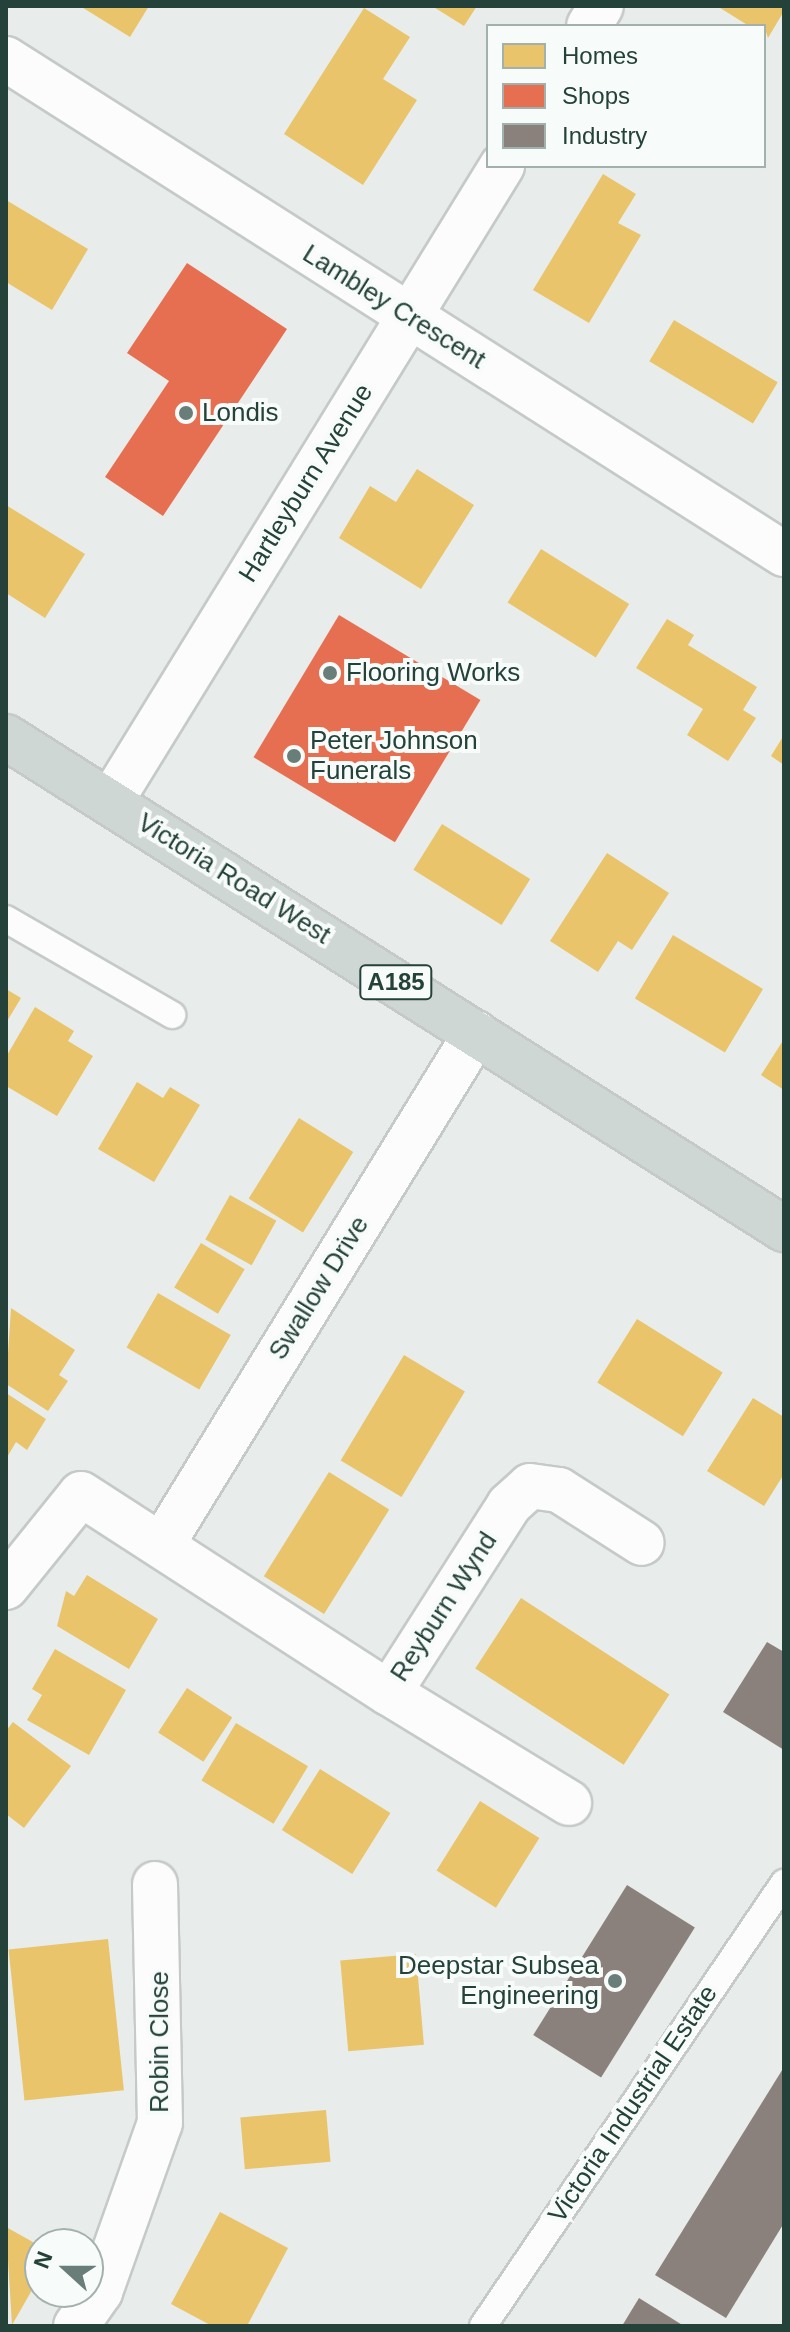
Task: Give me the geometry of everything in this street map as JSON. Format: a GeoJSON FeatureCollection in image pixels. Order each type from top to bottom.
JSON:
{"type":"FeatureCollection","features":[{"type":"Feature","properties":{"kind":"main road","name":"Victoria Road West"},"geometry":{"type":"LineString","coordinates":[[6,737],[784,1229]]}},
{"type":"Feature","properties":{"kind":"street"},"geometry":{"type":"LineString","coordinates":[[590,24],[601,6]]}},
{"type":"Feature","properties":{"kind":"street","name":"Lambley Crescent"},"geometry":{"type":"LineString","coordinates":[[6,59],[784,554]]}},
{"type":"Feature","properties":{"kind":"street","name":"Hartleyburn Avenue"},"geometry":{"type":"LineString","coordinates":[[111,801],[501,168]]}},
{"type":"Feature","properties":{"kind":"street","name":"Swallow Drive"},"geometry":{"type":"LineString","coordinates":[[163,1543],[476,1033]]}},
{"type":"Feature","properties":{"kind":"street","name":"Reyburn Wynd"},"geometry":{"type":"LineString","coordinates":[[6,1587],[81,1494],[163,1543],[389,1693],[509,1505],[530,1486],[559,1490],[642,1543]]}},
{"type":"Feature","properties":{"kind":"street"},"geometry":{"type":"LineString","coordinates":[[389,1693],[569,1803]]}},
{"type":"Feature","properties":{"kind":"street","name":"Robin Close"},"geometry":{"type":"LineString","coordinates":[[76,2326],[100,2292],[160,2123],[155,1884]]}},
{"type":"Feature","properties":{"kind":"lane"},"geometry":{"type":"LineString","coordinates":[[6,919],[172,1015]]}},
{"type":"Feature","properties":{"kind":"lane","name":"Victoria Industrial Estate"},"geometry":{"type":"LineString","coordinates":[[483,2326],[784,1883]]}},
{"type":"Feature","properties":{"kind":"building: Homes"},"geometry":{"type":"Polygon","coordinates":[[[80,6],[149,6],[130,37],[80,6]]]}},
{"type":"Feature","properties":{"kind":"building: Homes"},"geometry":{"type":"Polygon","coordinates":[[[432,6],[477,6],[464,26],[432,6]]]}},
{"type":"Feature","properties":{"kind":"building: Homes"},"geometry":{"type":"Polygon","coordinates":[[[717,6],[784,6],[768,38],[766,24],[746,24],[717,6]]]}},
{"type":"Feature","properties":{"kind":"building: Homes"},"geometry":{"type":"Polygon","coordinates":[[[364,8],[410,37],[383,79],[417,100],[363,185],[284,134],[364,8]]]}},
{"type":"Feature","properties":{"kind":"building: Homes"},"geometry":{"type":"Polygon","coordinates":[[[603,174],[636,194],[618,223],[641,235],[589,323],[533,290],[603,174]]]}},
{"type":"Feature","properties":{"kind":"building: Homes"},"geometry":{"type":"Polygon","coordinates":[[[6,200],[88,249],[52,310],[6,282],[6,200]]]}},
{"type":"Feature","properties":{"kind":"building: Homes"},"geometry":{"type":"Polygon","coordinates":[[[674,320],[778,382],[753,423],[649,361],[674,320]]]}},
{"type":"Feature","properties":{"kind":"building: Homes"},"geometry":{"type":"Polygon","coordinates":[[[417,469],[474,505],[421,589],[339,538],[370,486],[396,502],[417,469]]]}},
{"type":"Feature","properties":{"kind":"building: Homes"},"geometry":{"type":"Polygon","coordinates":[[[6,505],[85,554],[45,618],[6,593],[6,505]]]}},
{"type":"Feature","properties":{"kind":"building: Homes"},"geometry":{"type":"Polygon","coordinates":[[[541,549],[629,604],[596,658],[508,602],[541,549]]]}},
{"type":"Feature","properties":{"kind":"building: Homes"},"geometry":{"type":"Polygon","coordinates":[[[667,619],[694,635],[688,645],[757,687],[743,710],[756,718],[728,761],[687,735],[703,709],[636,668],[667,619]]]}},
{"type":"Feature","properties":{"kind":"building: Homes"},"geometry":{"type":"Polygon","coordinates":[[[784,735],[784,765],[771,756],[784,735]]]}},
{"type":"Feature","properties":{"kind":"building: Homes"},"geometry":{"type":"Polygon","coordinates":[[[442,824],[530,879],[502,925],[413,870],[442,824]]]}},
{"type":"Feature","properties":{"kind":"building: Homes"},"geometry":{"type":"Polygon","coordinates":[[[607,853],[669,893],[632,950],[618,941],[598,972],[550,941],[607,853]]]}},
{"type":"Feature","properties":{"kind":"building: Homes"},"geometry":{"type":"Polygon","coordinates":[[[673,935],[763,989],[725,1053],[635,998],[673,935]]]}},
{"type":"Feature","properties":{"kind":"building: Homes"},"geometry":{"type":"Polygon","coordinates":[[[6,989],[21,998],[6,1023],[6,989]]]}},
{"type":"Feature","properties":{"kind":"building: Homes"},"geometry":{"type":"Polygon","coordinates":[[[35,1007],[74,1031],[68,1041],[93,1056],[57,1116],[6,1086],[6,1057],[35,1007]]]}},
{"type":"Feature","properties":{"kind":"building: Homes"},"geometry":{"type":"Polygon","coordinates":[[[784,1039],[784,1090],[761,1075],[784,1039]]]}},
{"type":"Feature","properties":{"kind":"building: Homes"},"geometry":{"type":"Polygon","coordinates":[[[137,1082],[163,1098],[170,1087],[200,1105],[154,1182],[98,1149],[137,1082]]]}},
{"type":"Feature","properties":{"kind":"building: Homes"},"geometry":{"type":"Polygon","coordinates":[[[299,1118],[353,1152],[303,1232],[249,1199],[299,1118]]]}},
{"type":"Feature","properties":{"kind":"building: Homes"},"geometry":{"type":"Polygon","coordinates":[[[230,1195],[276,1221],[252,1265],[205,1240],[230,1195]]]}},
{"type":"Feature","properties":{"kind":"building: Homes"},"geometry":{"type":"Polygon","coordinates":[[[201,1243],[245,1269],[218,1314],[174,1288],[201,1243]]]}},
{"type":"Feature","properties":{"kind":"building: Homes"},"geometry":{"type":"Polygon","coordinates":[[[158,1293],[231,1335],[199,1390],[126,1348],[158,1293]]]}},
{"type":"Feature","properties":{"kind":"building: Homes"},"geometry":{"type":"Polygon","coordinates":[[[11,1308],[75,1350],[59,1375],[68,1381],[48,1411],[6,1384],[11,1308]]]}},
{"type":"Feature","properties":{"kind":"building: Homes"},"geometry":{"type":"Polygon","coordinates":[[[637,1319],[723,1373],[683,1436],[597,1383],[637,1319]]]}},
{"type":"Feature","properties":{"kind":"building: Homes"},"geometry":{"type":"Polygon","coordinates":[[[404,1355],[465,1392],[402,1497],[341,1460],[404,1355]]]}},
{"type":"Feature","properties":{"kind":"building: Homes"},"geometry":{"type":"Polygon","coordinates":[[[6,1393],[46,1419],[27,1450],[16,1442],[6,1459],[6,1393]]]}},
{"type":"Feature","properties":{"kind":"building: Homes"},"geometry":{"type":"Polygon","coordinates":[[[753,1398],[784,1417],[784,1474],[764,1506],[707,1471],[753,1398]]]}},
{"type":"Feature","properties":{"kind":"building: Homes"},"geometry":{"type":"Polygon","coordinates":[[[329,1472],[389,1510],[324,1614],[264,1576],[329,1472]]]}},
{"type":"Feature","properties":{"kind":"building: Homes"},"geometry":{"type":"Polygon","coordinates":[[[87,1575],[158,1619],[129,1669],[57,1626],[66,1591],[74,1596],[87,1575]]]}},
{"type":"Feature","properties":{"kind":"building: Homes"},"geometry":{"type":"Polygon","coordinates":[[[521,1598],[669,1694],[624,1765],[475,1668],[521,1598]]]}},
{"type":"Feature","properties":{"kind":"building: Homes"},"geometry":{"type":"Polygon","coordinates":[[[55,1649],[126,1690],[89,1755],[27,1720],[42,1695],[32,1689],[55,1649]]]}},
{"type":"Feature","properties":{"kind":"building: Homes"},"geometry":{"type":"Polygon","coordinates":[[[187,1688],[232,1717],[203,1762],[158,1732],[187,1688]]]}},
{"type":"Feature","properties":{"kind":"building: Homes"},"geometry":{"type":"Polygon","coordinates":[[[13,1722],[71,1766],[24,1828],[6,1814],[6,1731],[13,1722]]]}},
{"type":"Feature","properties":{"kind":"building: Homes"},"geometry":{"type":"Polygon","coordinates":[[[236,1723],[308,1766],[273,1824],[201,1780],[236,1723]]]}},
{"type":"Feature","properties":{"kind":"building: Homes"},"geometry":{"type":"Polygon","coordinates":[[[320,1769],[390,1813],[352,1874],[282,1830],[320,1769]]]}},
{"type":"Feature","properties":{"kind":"building: Homes"},"geometry":{"type":"Polygon","coordinates":[[[480,1801],[539,1838],[496,1908],[437,1871],[480,1801]]]}},
{"type":"Feature","properties":{"kind":"building: Homes"},"geometry":{"type":"Polygon","coordinates":[[[108,1939],[124,2090],[24,2101],[9,1949],[108,1939]]]}},
{"type":"Feature","properties":{"kind":"building: Homes"},"geometry":{"type":"Polygon","coordinates":[[[416,1954],[424,2045],[348,2051],[340,1961],[416,1954]]]}},
{"type":"Feature","properties":{"kind":"building: Homes"},"geometry":{"type":"Polygon","coordinates":[[[326,2110],[331,2162],[245,2169],[240,2117],[326,2110]]]}},
{"type":"Feature","properties":{"kind":"building: Homes"},"geometry":{"type":"Polygon","coordinates":[[[220,2212],[288,2248],[247,2326],[212,2326],[171,2304],[220,2212]]]}},
{"type":"Feature","properties":{"kind":"building: Homes"},"geometry":{"type":"Polygon","coordinates":[[[6,2227],[24,2237],[24,2304],[12,2325],[6,2227]]]}},
{"type":"Feature","properties":{"kind":"building: Shops"},"geometry":{"type":"Polygon","coordinates":[[[187,263],[287,329],[163,516],[105,477],[169,381],[127,353],[187,263]]]}},
{"type":"Feature","properties":{"kind":"building: Shops"},"geometry":{"type":"Polygon","coordinates":[[[339,615],[480,700],[395,842],[254,757],[339,615]]]}},
{"type":"Feature","properties":{"kind":"building: Industry"},"geometry":{"type":"Polygon","coordinates":[[[767,1642],[784,1652],[784,1750],[723,1712],[767,1642]]]}},
{"type":"Feature","properties":{"kind":"building: Industry","name":"Deepstar Subsea Engineering"},"geometry":{"type":"Polygon","coordinates":[[[627,1885],[695,1927],[601,2077],[533,2035],[627,1885]]]}},
{"type":"Feature","properties":{"kind":"building: Industry"},"geometry":{"type":"Polygon","coordinates":[[[784,2067],[784,2223],[726,2318],[655,2275],[784,2067]]]}},
{"type":"Feature","properties":{"kind":"building: Industry"},"geometry":{"type":"Polygon","coordinates":[[[639,2298],[684,2326],[622,2326],[639,2298]]]}},
{"type":"Feature","properties":{"kind":"place","name":"Londis"},"geometry":{"type":"Point","coordinates":[186,413]}},
{"type":"Feature","properties":{"kind":"place","name":"Flooring Works"},"geometry":{"type":"Point","coordinates":[330,673]}},
{"type":"Feature","properties":{"kind":"place","name":"Peter Johnson Funerals"},"geometry":{"type":"Point","coordinates":[294,756]}},
{"type":"Feature","properties":{"kind":"place","name":"Deepstar Subsea Engineering"},"geometry":{"type":"Point","coordinates":[615,1981]}}]}
